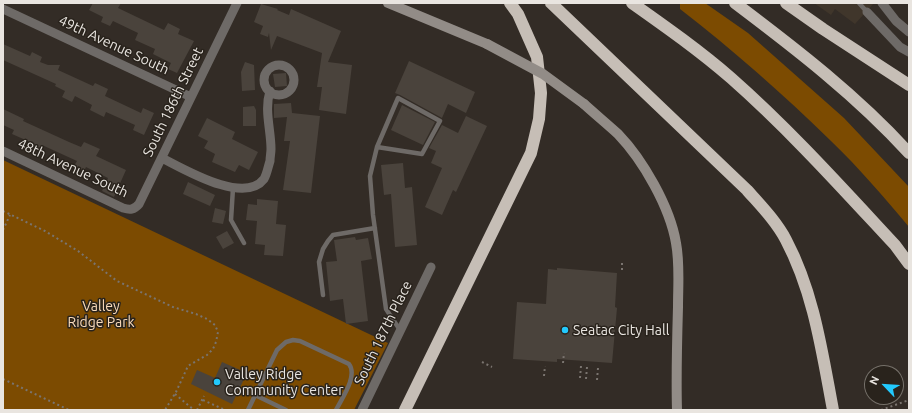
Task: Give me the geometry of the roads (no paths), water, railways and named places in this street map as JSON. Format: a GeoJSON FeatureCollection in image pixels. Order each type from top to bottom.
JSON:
{"type":"FeatureCollection","features":[{"type":"Feature","properties":{"kind":"highway"},"geometry":{"type":"LineString","coordinates":[[405,410],[531,152],[540,113],[540,93],[536,57],[518,14],[510,3]]}},
{"type":"Feature","properties":{"kind":"highway"},"geometry":{"type":"LineString","coordinates":[[551,3],[747,190],[771,217],[786,240],[801,272],[810,300],[832,410]]}},
{"type":"Feature","properties":{"kind":"highway"},"geometry":{"type":"LineString","coordinates":[[632,3],[681,37],[731,78],[785,128],[895,245],[909,264]]}},
{"type":"Feature","properties":{"kind":"highway"},"geometry":{"type":"LineString","coordinates":[[735,3],[780,36],[840,86],[909,153]]}},
{"type":"Feature","properties":{"kind":"highway"},"geometry":{"type":"LineString","coordinates":[[786,3],[909,85]]}},
{"type":"Feature","properties":{"kind":"main road"},"geometry":{"type":"LineString","coordinates":[[388,3],[487,44],[543,74],[584,104],[619,135],[633,154],[652,181],[666,210],[676,242],[678,263],[676,368],[677,410]]}},
{"type":"Feature","properties":{"kind":"street","name":"South 186th Street"},"geometry":{"type":"LineString","coordinates":[[131,210],[139,204],[237,3]]}},
{"type":"Feature","properties":{"kind":"street"},"geometry":{"type":"LineString","coordinates":[[882,3],[896,21],[909,32]]}},
{"type":"Feature","properties":{"kind":"street","name":"49th Avenue South"},"geometry":{"type":"LineString","coordinates":[[3,9],[191,97]]}},
{"type":"Feature","properties":{"kind":"street"},"geometry":{"type":"LineString","coordinates":[[867,12],[900,47],[909,52]]}},
{"type":"Feature","properties":{"kind":"street"},"geometry":{"type":"LineString","coordinates":[[162,158],[218,184],[233,188],[244,188],[255,185],[263,179],[268,170],[272,150],[267,102],[270,91]]}},
{"type":"Feature","properties":{"kind":"street","name":"48th Avenue South"},"geometry":{"type":"LineString","coordinates":[[3,151],[123,208],[131,210]]}},
{"type":"Feature","properties":{"kind":"street","name":"South 187th Place"},"geometry":{"type":"LineString","coordinates":[[362,410],[430,267]]}},
{"type":"Feature","properties":{"kind":"lane"},"geometry":{"type":"LineString","coordinates":[[859,3],[867,12]]}},
{"type":"Feature","properties":{"kind":"lane"},"geometry":{"type":"LineString","coordinates":[[377,146],[422,154],[440,121],[398,98],[377,146],[370,176],[375,228],[386,309],[400,330]]}},
{"type":"Feature","properties":{"kind":"lane"},"geometry":{"type":"LineString","coordinates":[[233,188],[231,220],[244,243]]}},
{"type":"Feature","properties":{"kind":"lane"},"geometry":{"type":"LineString","coordinates":[[323,295],[319,262],[323,249],[328,241],[333,235],[375,228]]}},
{"type":"Feature","properties":{"kind":"lane"},"geometry":{"type":"LineString","coordinates":[[248,410],[277,350],[286,342],[293,340],[300,341],[349,364],[351,367],[352,376],[336,410]]}},
{"type":"Feature","properties":{"kind":"lane"},"geometry":{"type":"LineString","coordinates":[[255,396],[286,410]]}},
{"type":"Feature","properties":{"kind":"place","name":"Seatac City Hall"},"geometry":{"type":"Point","coordinates":[565,330]}},
{"type":"Feature","properties":{"kind":"place","name":"Valley Ridge Community Center"},"geometry":{"type":"Point","coordinates":[217,382]}},
{"type":"Feature","properties":{"kind":"park label","name":"Valley Ridge Park"},"geometry":{"type":"Point","coordinates":[101,314]}}]}
